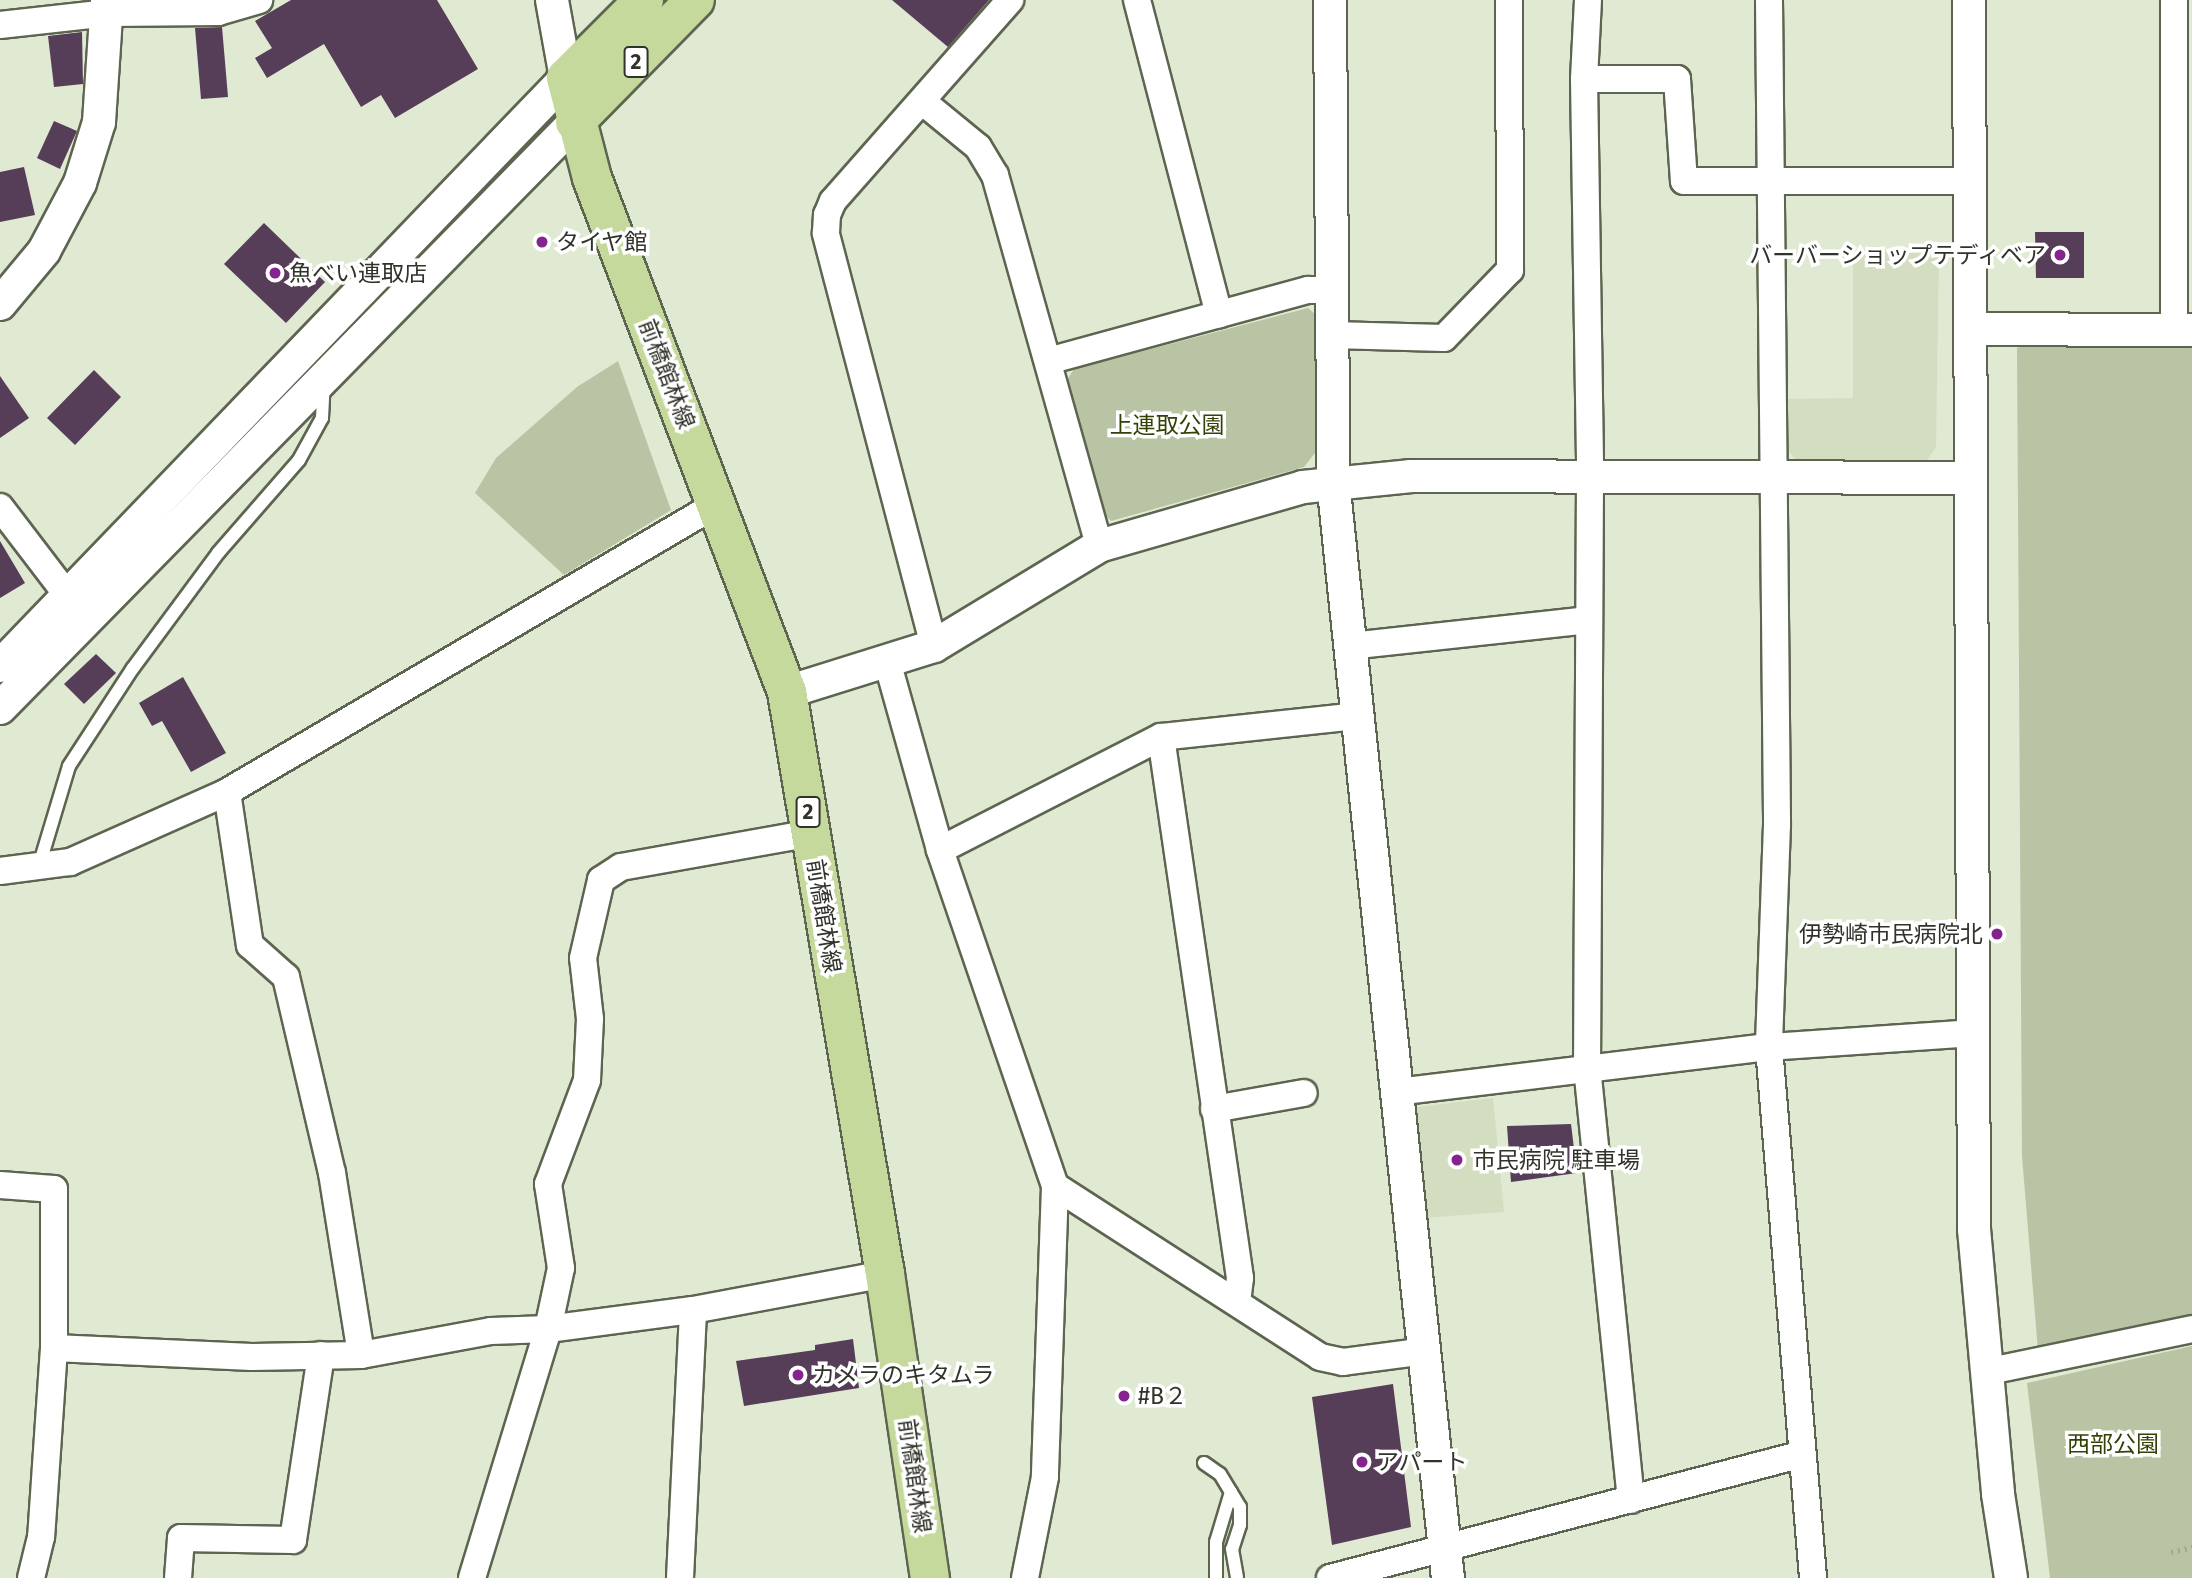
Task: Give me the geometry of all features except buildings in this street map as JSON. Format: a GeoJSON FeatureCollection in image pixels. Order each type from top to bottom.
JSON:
{"type":"FeatureCollection","features":[{"type":"Feature","properties":{"kind":"main road","name":"2"},"geometry":{"type":"LineString","coordinates":[[566,78],[644,0]]}},
{"type":"Feature","properties":{"kind":"main road","name":"2"},"geometry":{"type":"LineString","coordinates":[[575,122],[695,0]]}},
{"type":"Feature","properties":{"kind":"main road","name":"前橋館林線"},"geometry":{"type":"LineString","coordinates":[[566,78],[575,122],[787,692],[886,1273],[930,1578]]}},
{"type":"Feature","properties":{"kind":"street"},"geometry":{"type":"LineString","coordinates":[[0,25],[108,7],[218,12],[259,0]]}},
{"type":"Feature","properties":{"kind":"street"},"geometry":{"type":"LineString","coordinates":[[0,666],[289,361],[566,78],[552,0]]}},
{"type":"Feature","properties":{"kind":"street"},"geometry":{"type":"LineString","coordinates":[[934,646],[826,233],[833,201],[923,102],[1010,0]]}},
{"type":"Feature","properties":{"kind":"street"},"geometry":{"type":"LineString","coordinates":[[1137,0],[1219,314]]}},
{"type":"Feature","properties":{"kind":"street"},"geometry":{"type":"LineString","coordinates":[[1330,0],[1334,481],[1446,1563]]}},
{"type":"Feature","properties":{"kind":"street"},"geometry":{"type":"LineString","coordinates":[[1332,335],[1444,338],[1510,270],[1509,0]]}},
{"type":"Feature","properties":{"kind":"street"},"geometry":{"type":"LineString","coordinates":[[1588,0],[1584,79],[1590,479],[1587,1067],[1631,1500]]}},
{"type":"Feature","properties":{"kind":"street"},"geometry":{"type":"LineString","coordinates":[[1769,0],[1777,825],[1769,1047],[1813,1578]]}},
{"type":"Feature","properties":{"kind":"street"},"geometry":{"type":"LineString","coordinates":[[1969,0],[1974,1228],[1990,1371],[1998,1494],[2011,1578]]}},
{"type":"Feature","properties":{"kind":"street"},"geometry":{"type":"LineString","coordinates":[[1972,330],[2183,330],[2174,0]]}},
{"type":"Feature","properties":{"kind":"street"},"geometry":{"type":"LineString","coordinates":[[0,304],[44,251],[80,183],[99,122],[108,7]]}},
{"type":"Feature","properties":{"kind":"street"},"geometry":{"type":"LineString","coordinates":[[1584,79],[1677,79],[1684,181],[1970,181]]}},
{"type":"Feature","properties":{"kind":"street"},"geometry":{"type":"LineString","coordinates":[[923,102],[988,158],[1099,547]]}},
{"type":"Feature","properties":{"kind":"street"},"geometry":{"type":"LineString","coordinates":[[0,708],[575,122]]}},
{"type":"Feature","properties":{"kind":"street"},"geometry":{"type":"LineString","coordinates":[[1048,361],[1308,290],[1332,290]]}},
{"type":"Feature","properties":{"kind":"street"},"geometry":{"type":"LineString","coordinates":[[787,692],[934,646],[1099,547],[1334,481],[1411,476],[1590,479],[1970,478]]}},
{"type":"Feature","properties":{"kind":"street"},"geometry":{"type":"LineString","coordinates":[[0,871],[69,862],[227,792],[717,503]]}},
{"type":"Feature","properties":{"kind":"street"},"geometry":{"type":"LineString","coordinates":[[0,508],[68,596]]}},
{"type":"Feature","properties":{"kind":"street"},"geometry":{"type":"LineString","coordinates":[[1350,646],[1588,620]]}},
{"type":"Feature","properties":{"kind":"street"},"geometry":{"type":"LineString","coordinates":[[887,661],[940,850],[1055,1186],[1045,1476],[1024,1578]]}},
{"type":"Feature","properties":{"kind":"street"},"geometry":{"type":"LineString","coordinates":[[940,850],[1161,737],[1357,716]]}},
{"type":"Feature","properties":{"kind":"street"},"geometry":{"type":"LineString","coordinates":[[1161,737],[1240,1278],[1237,1302]]}},
{"type":"Feature","properties":{"kind":"street"},"geometry":{"type":"LineString","coordinates":[[227,792],[250,945],[286,977],[332,1172],[361,1354]]}},
{"type":"Feature","properties":{"kind":"street"},"geometry":{"type":"LineString","coordinates":[[472,1578],[548,1329],[561,1268],[548,1184],[587,1080],[590,1019],[583,958],[601,880],[621,867],[811,833]]}},
{"type":"Feature","properties":{"kind":"street"},"geometry":{"type":"LineString","coordinates":[[1396,1092],[1769,1047],[1973,1033]]}},
{"type":"Feature","properties":{"kind":"street"},"geometry":{"type":"LineString","coordinates":[[1214,1109],[1304,1093]]}},
{"type":"Feature","properties":{"kind":"street"},"geometry":{"type":"LineString","coordinates":[[0,1185],[54,1189],[54,1348],[41,1537],[31,1578]]}},
{"type":"Feature","properties":{"kind":"street"},"geometry":{"type":"LineString","coordinates":[[1055,1186],[1332,1362],[1424,1351]]}},
{"type":"Feature","properties":{"kind":"street"},"geometry":{"type":"LineString","coordinates":[[54,1348],[252,1357],[361,1354],[491,1331],[548,1329],[692,1310],[886,1273]]}},
{"type":"Feature","properties":{"kind":"street"},"geometry":{"type":"LineString","coordinates":[[680,1578],[692,1310]]}},
{"type":"Feature","properties":{"kind":"street"},"geometry":{"type":"LineString","coordinates":[[1990,1371],[2192,1329]]}},
{"type":"Feature","properties":{"kind":"street"},"geometry":{"type":"LineString","coordinates":[[178,1578],[181,1538],[293,1540],[321,1356]]}},
{"type":"Feature","properties":{"kind":"street"},"geometry":{"type":"LineString","coordinates":[[1330,1578],[1446,1563],[1631,1500],[1802,1454]]}},
{"type":"Feature","properties":{"kind":"lane"},"geometry":{"type":"LineString","coordinates":[[39,866],[69,766],[133,668],[210,564],[299,460],[322,418],[323,378]]}},
{"type":"Feature","properties":{"kind":"lane"},"geometry":{"type":"LineString","coordinates":[[1204,1463],[1220,1474],[1240,1507],[1232,1549],[1237,1578]]}},
{"type":"Feature","properties":{"kind":"lane"},"geometry":{"type":"LineString","coordinates":[[1216,1578],[1216,1542],[1231,1492]]}},
{"type":"Feature","properties":{"kind":"path"},"geometry":{"type":"LineString","coordinates":[[2171,1552],[2192,1547]]}},
{"type":"Feature","properties":{"kind":"shaded area"},"geometry":{"type":"Polygon","coordinates":[[[1853,249],[1939,250],[1936,447],[1927,460],[1798,462],[1787,449],[1784,399],[1853,398],[1853,249]]]}},
{"type":"Feature","properties":{"kind":"shaded area","name":"市民病院 駐車場"},"geometry":{"type":"Polygon","coordinates":[[[1493,1098],[1504,1212],[1422,1218],[1409,1108],[1493,1098]]]}},
{"type":"Feature","properties":{"kind":"green space","name":"上連取公園"},"geometry":{"type":"Polygon","coordinates":[[[1308,308],[1315,314],[1315,453],[1304,467],[1111,521],[1104,514],[1067,380],[1074,369],[1308,308]]]}},
{"type":"Feature","properties":{"kind":"green space"},"geometry":{"type":"Polygon","coordinates":[[[2192,347],[2192,1319],[2038,1351],[2022,1156],[2017,348],[2192,347]]]}},
{"type":"Feature","properties":{"kind":"green space"},"geometry":{"type":"Polygon","coordinates":[[[618,361],[671,510],[564,575],[475,493],[496,458],[577,387],[618,361]]]}},
{"type":"Feature","properties":{"kind":"green space","name":"西部公園"},"geometry":{"type":"Polygon","coordinates":[[[2192,1346],[2192,1578],[2050,1578],[2027,1383],[2192,1346]]]}},
{"type":"Feature","properties":{"kind":"place","name":"タイヤ館"},"geometry":{"type":"Point","coordinates":[542,242]}},
{"type":"Feature","properties":{"kind":"place","name":"バーバーショップテディベア"},"geometry":{"type":"Point","coordinates":[2060,255]}},
{"type":"Feature","properties":{"kind":"place","name":"魚べい連取店"},"geometry":{"type":"Point","coordinates":[275,273]}},
{"type":"Feature","properties":{"kind":"place","name":"伊勢崎市民病院北"},"geometry":{"type":"Point","coordinates":[1997,934]}},
{"type":"Feature","properties":{"kind":"place","name":"市民病院 駐車場"},"geometry":{"type":"Point","coordinates":[1457,1160]}},
{"type":"Feature","properties":{"kind":"place","name":"カメラのキタムラ"},"geometry":{"type":"Point","coordinates":[798,1375]}},
{"type":"Feature","properties":{"kind":"place","name":"#B２"},"geometry":{"type":"Point","coordinates":[1124,1396]}},
{"type":"Feature","properties":{"kind":"place","name":"アパート"},"geometry":{"type":"Point","coordinates":[1362,1462]}}]}
